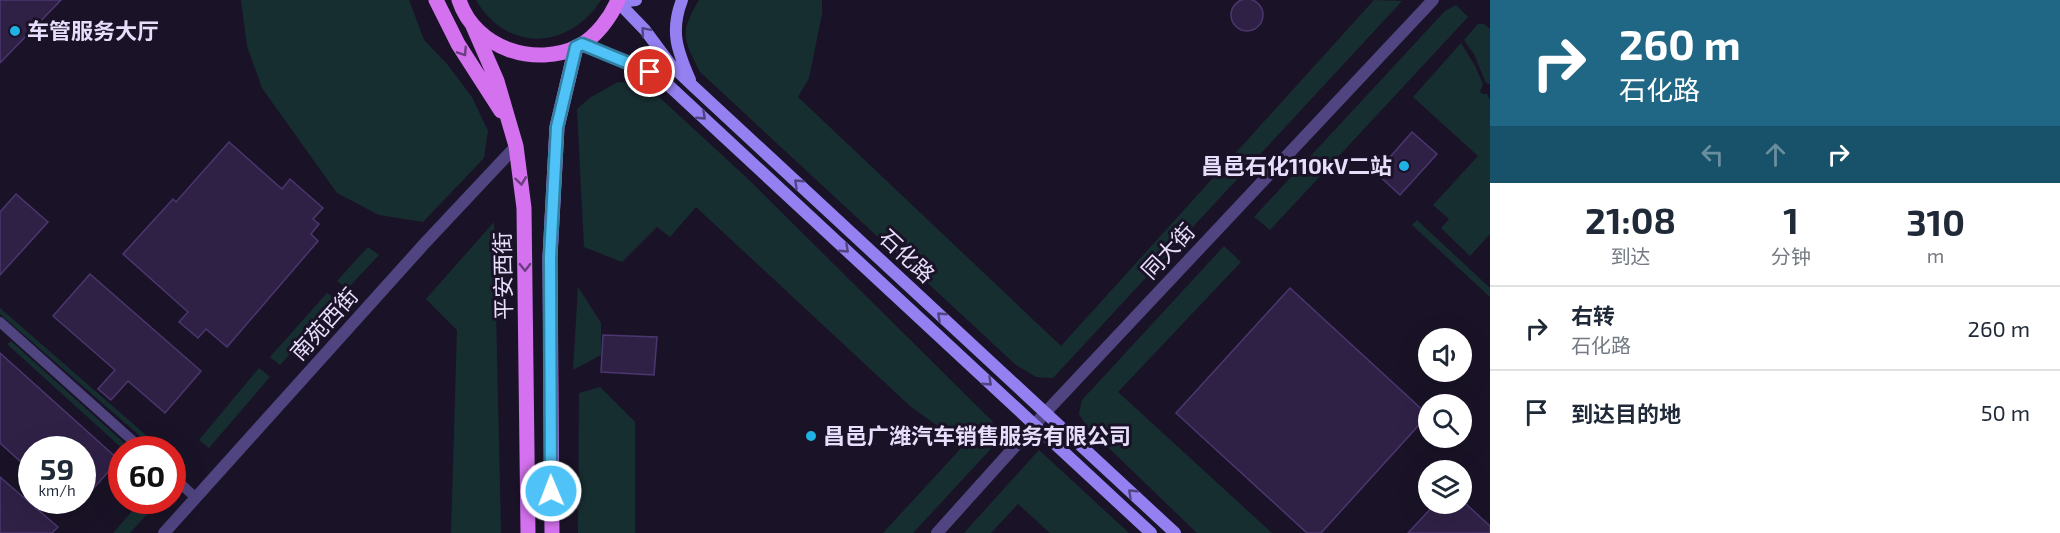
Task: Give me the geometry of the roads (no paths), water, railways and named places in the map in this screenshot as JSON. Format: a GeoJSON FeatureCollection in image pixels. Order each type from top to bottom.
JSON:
{"type":"FeatureCollection","features":[{"type":"Feature","properties":{"kind":"main road"},"geometry":{"type":"LineString","coordinates":[[436,0],[458,44],[510,124]]}},
{"type":"Feature","properties":{"kind":"main road","name":"平安西街"},"geometry":{"type":"LineString","coordinates":[[459,0],[497,81],[516,146],[524,208],[528,533]]}},
{"type":"Feature","properties":{"kind":"main road"},"geometry":{"type":"LineString","coordinates":[[473,26],[495,44],[521,54],[549,55],[579,46],[607,21],[618,1],[636,0]]}},
{"type":"Feature","properties":{"kind":"main road"},"geometry":{"type":"LineString","coordinates":[[682,0],[675,17],[675,34],[680,56],[693,86]]}},
{"type":"Feature","properties":{"kind":"main road","name":"石化路"},"geometry":{"type":"LineString","coordinates":[[618,1],[645,30],[671,64],[693,86],[1175,533]]}},
{"type":"Feature","properties":{"kind":"main road","name":"平安西街"},"geometry":{"type":"LineString","coordinates":[[552,533],[550,257],[557,127],[579,46]]}},
{"type":"Feature","properties":{"kind":"main road","name":"石化路"},"geometry":{"type":"LineString","coordinates":[[579,46],[650,72],[666,82],[1151,533]]}},
{"type":"Feature","properties":{"kind":"street","name":"同大街"},"geometry":{"type":"LineString","coordinates":[[937,533],[1045,413],[1433,0]]}},
{"type":"Feature","properties":{"kind":"street","name":"南苑西街"},"geometry":{"type":"LineString","coordinates":[[164,533],[425,243],[516,146]]}},
{"type":"Feature","properties":{"kind":"street"},"geometry":{"type":"LineString","coordinates":[[0,322],[127,436]]}},
{"type":"Feature","properties":{"kind":"street"},"geometry":{"type":"LineString","coordinates":[[186,489],[196,498]]}},
{"type":"Feature","properties":{"kind":"place","name":"车管服务大厅"},"geometry":{"type":"Point","coordinates":[15,31]}},
{"type":"Feature","properties":{"kind":"place","name":"昌邑石化110kV二站"},"geometry":{"type":"Point","coordinates":[1404,166]}},
{"type":"Feature","properties":{"kind":"place","name":"昌邑广潍汽车销售服务有限公司"},"geometry":{"type":"Point","coordinates":[811,436]}}]}
